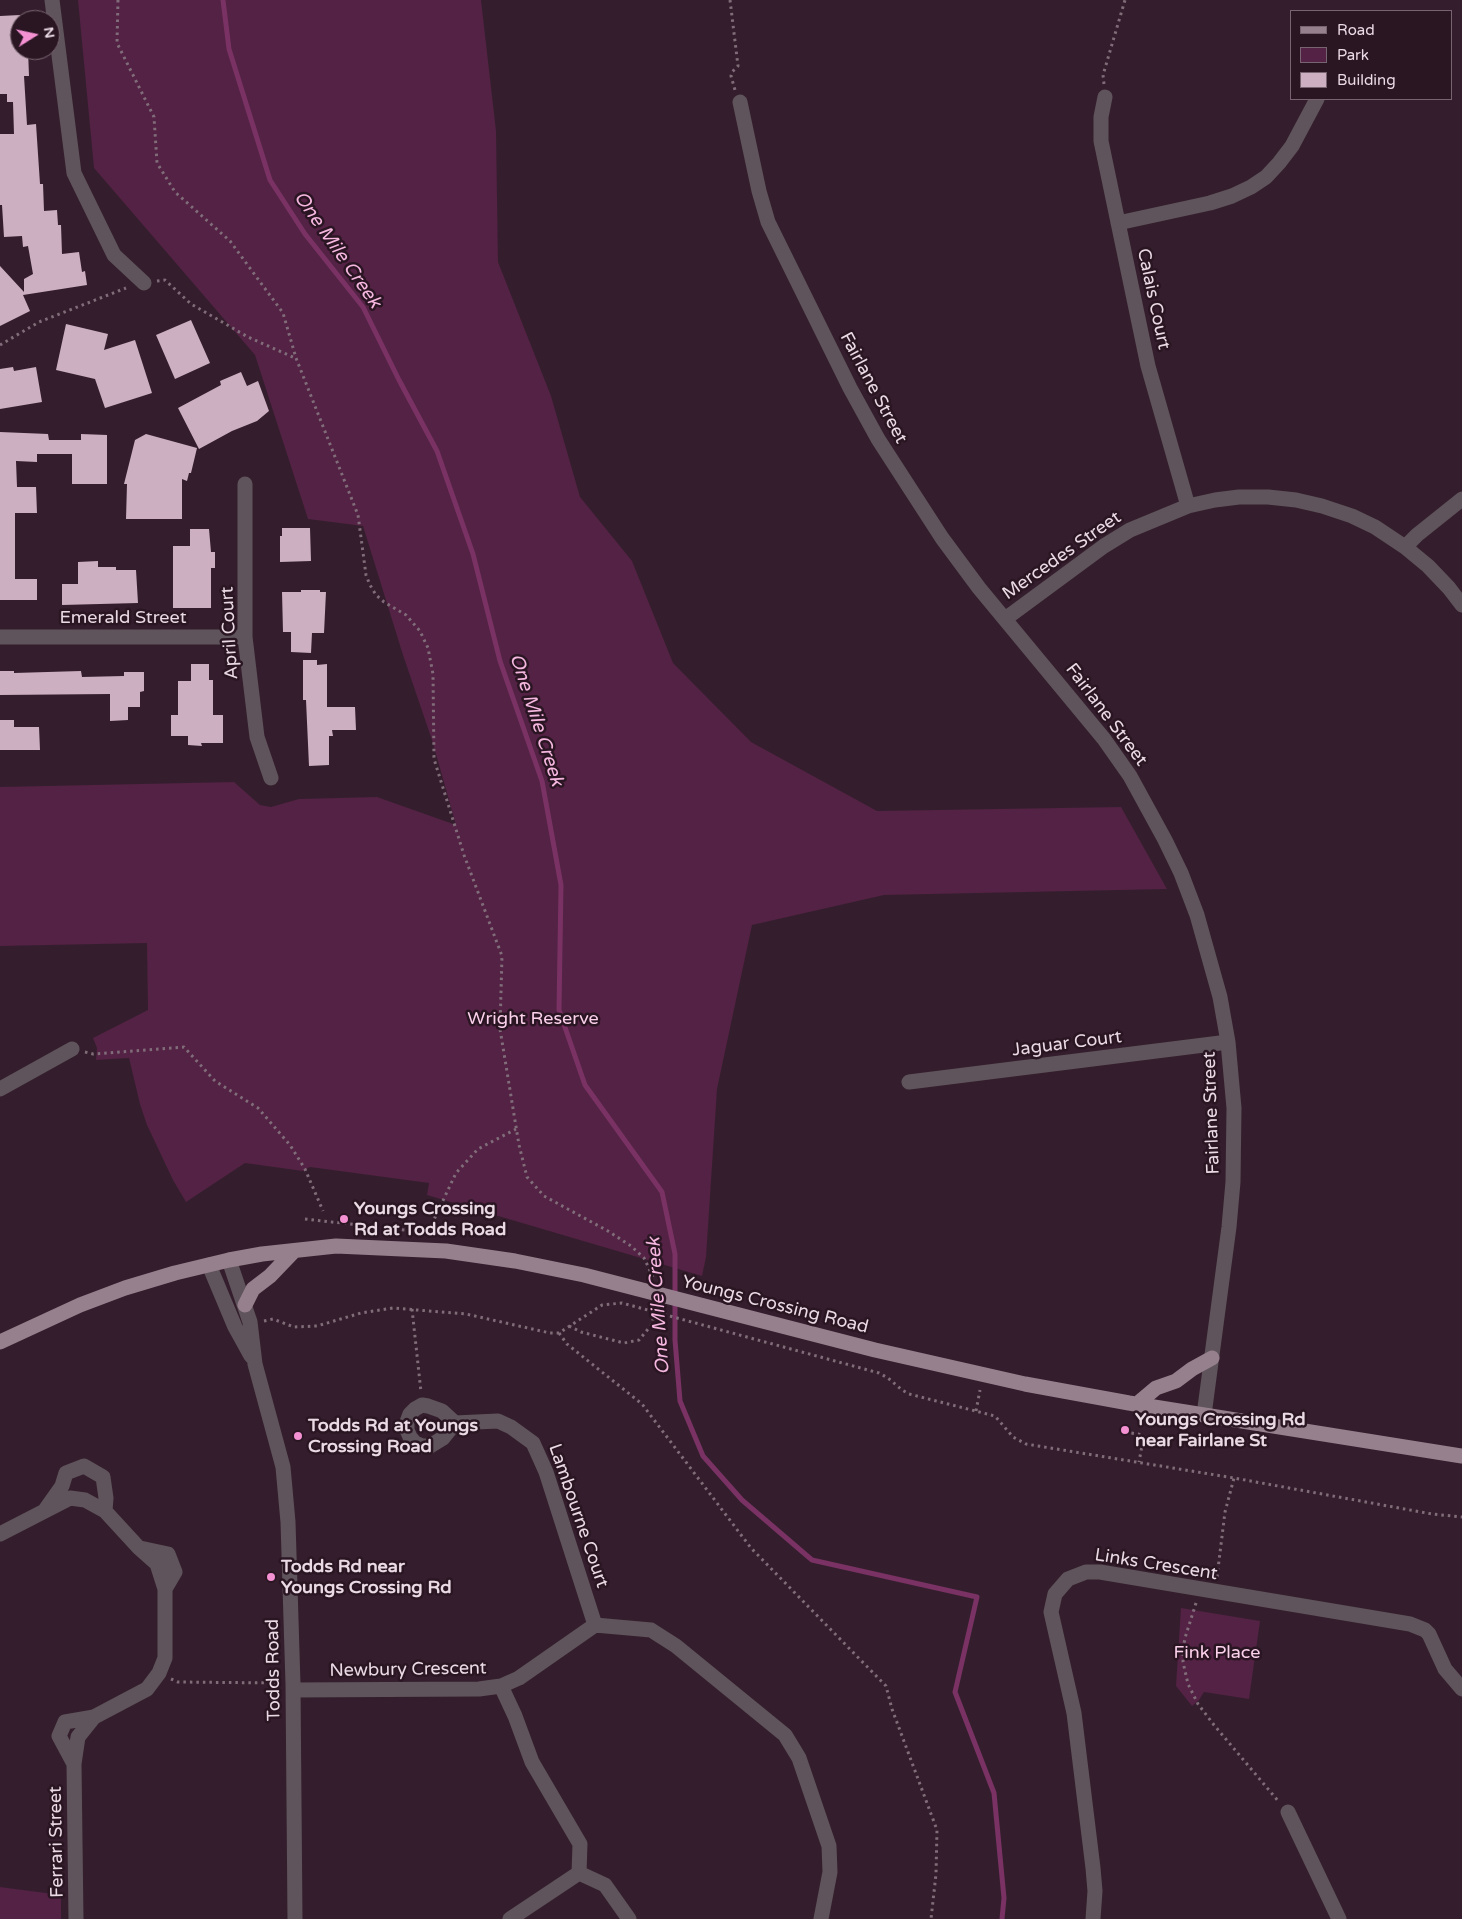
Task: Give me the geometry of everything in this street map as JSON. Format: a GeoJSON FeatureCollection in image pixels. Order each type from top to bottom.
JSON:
{"type":"FeatureCollection","features":[{"type":"Feature","properties":{"kind":"main road","name":"Youngs Crossing Road"},"geometry":{"type":"LineString","coordinates":[[0,1342],[45,1320],[98,1298],[175,1273],[229,1260],[336,1246],[446,1251],[515,1260],[584,1275],[726,1313],[984,1375],[1137,1404],[1462,1456]]}},
{"type":"Feature","properties":{"kind":"main road"},"geometry":{"type":"LineString","coordinates":[[245,1305],[253,1290],[270,1276],[294,1251]]}},
{"type":"Feature","properties":{"kind":"main road"},"geometry":{"type":"LineString","coordinates":[[1137,1404],[1156,1388],[1176,1381],[1212,1358]]}},
{"type":"Feature","properties":{"kind":"street"},"geometry":{"type":"LineString","coordinates":[[52,0],[74,173],[114,255],[144,283]]}},
{"type":"Feature","properties":{"kind":"street","name":"Calais Court"},"geometry":{"type":"LineString","coordinates":[[1104,97],[1101,117],[1101,141],[1148,366],[1188,506]]}},
{"type":"Feature","properties":{"kind":"street"},"geometry":{"type":"LineString","coordinates":[[1118,223],[1210,203],[1251,187],[1266,176],[1292,146],[1316,100]]}},
{"type":"Feature","properties":{"kind":"street","name":"Fairlane Street"},"geometry":{"type":"LineString","coordinates":[[740,102],[759,191],[768,222],[850,388],[900,476],[931,522],[974,581],[1104,739],[1130,776],[1150,810],[1181,874],[1197,915],[1220,997],[1228,1042],[1234,1108],[1233,1182],[1229,1228],[1204,1415]]}},
{"type":"Feature","properties":{"kind":"street","name":"April Court"},"geometry":{"type":"LineString","coordinates":[[245,484],[245,637],[257,737],[271,778]]}},
{"type":"Feature","properties":{"kind":"street","name":"Mercedes Street"},"geometry":{"type":"LineString","coordinates":[[1005,619],[1104,546],[1130,530],[1188,506],[1239,497],[1268,497],[1296,500],[1352,516],[1375,527],[1428,566],[1462,605]]}},
{"type":"Feature","properties":{"kind":"street"},"geometry":{"type":"LineString","coordinates":[[1404,547],[1462,499]]}},
{"type":"Feature","properties":{"kind":"street","name":"Emerald Street"},"geometry":{"type":"LineString","coordinates":[[0,637],[245,637]]}},
{"type":"Feature","properties":{"kind":"street","name":"Jaguar Court"},"geometry":{"type":"LineString","coordinates":[[909,1082],[1228,1042]]}},
{"type":"Feature","properties":{"kind":"street"},"geometry":{"type":"LineString","coordinates":[[0,1090],[72,1049]]}},
{"type":"Feature","properties":{"kind":"street","name":"Todds Road"},"geometry":{"type":"LineString","coordinates":[[229,1260],[250,1322],[255,1364],[283,1467],[288,1522],[293,1687],[295,1919]]}},
{"type":"Feature","properties":{"kind":"street","name":"Todds Road"},"geometry":{"type":"LineString","coordinates":[[209,1265],[235,1327],[255,1364]]}},
{"type":"Feature","properties":{"kind":"street"},"geometry":{"type":"LineString","coordinates":[[422,1405],[442,1410],[455,1423],[448,1433],[430,1446],[422,1446],[415,1443],[407,1430],[410,1414],[422,1405]]}},
{"type":"Feature","properties":{"kind":"street","name":"Lambourne Court"},"geometry":{"type":"LineString","coordinates":[[455,1423],[498,1421],[511,1427],[533,1443],[546,1472],[595,1625]]}},
{"type":"Feature","properties":{"kind":"street","name":"Ferrari Street"},"geometry":{"type":"LineString","coordinates":[[45,1511],[62,1486],[66,1473],[84,1466],[103,1477],[106,1498],[105,1511]]}},
{"type":"Feature","properties":{"kind":"street","name":"Ferrari Street"},"geometry":{"type":"LineString","coordinates":[[0,1534],[70,1498],[85,1500],[105,1511],[139,1548],[168,1554],[175,1572],[165,1589],[165,1658],[159,1673],[146,1689],[94,1717],[65,1722],[59,1736],[74,1764],[76,1919]]}},
{"type":"Feature","properties":{"kind":"street","name":"Links Crescent"},"geometry":{"type":"LineString","coordinates":[[1093,1919],[1095,1892],[1093,1868],[1074,1713],[1051,1612],[1055,1594],[1068,1579],[1086,1572],[1100,1572],[1418,1626],[1429,1634],[1445,1669],[1462,1689]]}},
{"type":"Feature","properties":{"kind":"street"},"geometry":{"type":"LineString","coordinates":[[595,1625],[651,1630],[676,1646],[785,1736],[799,1758],[808,1780],[829,1846],[830,1872],[821,1919]]}},
{"type":"Feature","properties":{"kind":"street","name":"Newbury Crescent"},"geometry":{"type":"LineString","coordinates":[[293,1687],[479,1689],[501,1686],[519,1678],[595,1625]]}},
{"type":"Feature","properties":{"kind":"street"},"geometry":{"type":"LineString","coordinates":[[501,1686],[515,1716],[532,1762],[580,1844],[579,1872]]}},
{"type":"Feature","properties":{"kind":"street"},"geometry":{"type":"LineString","coordinates":[[1288,1812],[1339,1919]]}},
{"type":"Feature","properties":{"kind":"street"},"geometry":{"type":"LineString","coordinates":[[510,1919],[579,1872]]}},
{"type":"Feature","properties":{"kind":"street"},"geometry":{"type":"LineString","coordinates":[[579,1872],[605,1885],[629,1919]]}},
{"type":"Feature","properties":{"kind":"path"},"geometry":{"type":"LineString","coordinates":[[118,0],[117,43],[154,118],[157,163],[175,192],[230,241],[283,313],[296,358],[358,516],[366,575],[370,586],[384,602],[406,615],[420,631],[428,648],[433,674],[434,760],[464,855],[502,956],[500,1029],[516,1129],[527,1177],[544,1196],[608,1231],[631,1246],[644,1258],[654,1278],[654,1287]]}},
{"type":"Feature","properties":{"kind":"path"},"geometry":{"type":"LineString","coordinates":[[730,0],[738,66],[732,72],[730,80]]}},
{"type":"Feature","properties":{"kind":"path"},"geometry":{"type":"LineString","coordinates":[[1103,74],[1126,0]]}},
{"type":"Feature","properties":{"kind":"path"},"geometry":{"type":"LineString","coordinates":[[0,345],[39,322],[115,291],[144,283],[166,280],[191,304],[248,337],[296,358]]}},
{"type":"Feature","properties":{"kind":"path"},"geometry":{"type":"LineString","coordinates":[[72,1049],[94,1054],[184,1047],[215,1081],[258,1108],[290,1145],[305,1169],[323,1211]]}},
{"type":"Feature","properties":{"kind":"path"},"geometry":{"type":"LineString","coordinates":[[305,1220],[413,1231],[430,1228],[456,1173],[478,1149],[516,1129]]}},
{"type":"Feature","properties":{"kind":"path"},"geometry":{"type":"LineString","coordinates":[[264,1321],[273,1319],[294,1327],[317,1326],[361,1313],[393,1308],[466,1314],[550,1333],[559,1333],[602,1305],[622,1304],[879,1373],[909,1394],[995,1416],[1013,1437],[1022,1443],[1234,1478],[1432,1514],[1462,1517]]}},
{"type":"Feature","properties":{"kind":"path"},"geometry":{"type":"LineString","coordinates":[[569,1326],[589,1334],[624,1343],[639,1340],[653,1323],[653,1305]]}},
{"type":"Feature","properties":{"kind":"path"},"geometry":{"type":"LineString","coordinates":[[412,1309],[422,1405]]}},
{"type":"Feature","properties":{"kind":"path"},"geometry":{"type":"LineString","coordinates":[[559,1333],[567,1344],[642,1404],[751,1548],[886,1686],[892,1710],[936,1830],[936,1874],[931,1919]]}},
{"type":"Feature","properties":{"kind":"path"},"geometry":{"type":"LineString","coordinates":[[976,1411],[980,1390]]}},
{"type":"Feature","properties":{"kind":"path"},"geometry":{"type":"LineString","coordinates":[[1125,1432],[1144,1435],[1139,1462]]}},
{"type":"Feature","properties":{"kind":"path"},"geometry":{"type":"LineString","coordinates":[[1216,1585],[1225,1512],[1234,1478]]}},
{"type":"Feature","properties":{"kind":"path"},"geometry":{"type":"LineString","coordinates":[[1204,1604],[1195,1603],[1184,1638],[1183,1662],[1188,1684],[1198,1704],[1214,1725],[1263,1785],[1288,1812]]}},
{"type":"Feature","properties":{"kind":"path"},"geometry":{"type":"LineString","coordinates":[[159,1673],[178,1682],[275,1682],[293,1687]]}},
{"type":"Feature","properties":{"kind":"green space","name":"Wright Reserve"},"geometry":{"type":"Polygon","coordinates":[[[78,0],[481,0],[496,131],[498,262],[551,396],[580,497],[632,561],[673,663],[751,742],[877,811],[1121,807],[1167,889],[884,895],[752,925],[717,1089],[706,1257],[702,1276],[427,1195],[429,1183],[310,1167],[303,1171],[245,1163],[186,1202],[173,1180],[147,1125],[129,1058],[96,1060],[97,1048],[93,1038],[148,1010],[147,943],[0,946],[0,787],[234,782],[260,805],[271,807],[299,799],[377,797],[456,825],[432,740],[403,655],[363,526],[308,519],[255,355],[94,168],[78,0]]]}},
{"type":"Feature","properties":{"kind":"green space","name":"Fink Place"},"geometry":{"type":"Polygon","coordinates":[[[1181,1608],[1260,1621],[1249,1699],[1204,1692],[1192,1706],[1176,1686],[1181,1608]]]}},
{"type":"Feature","properties":{"kind":"green space"},"geometry":{"type":"Polygon","coordinates":[[[0,1887],[61,1895],[61,1919],[0,1919],[0,1887]]]}},
{"type":"Feature","properties":{"kind":"building"},"geometry":{"type":"Polygon","coordinates":[[[0,16],[10,16],[10,60],[28,60],[29,76],[24,76],[27,125],[36,124],[40,184],[43,184],[44,211],[57,210],[58,225],[61,225],[62,254],[79,252],[82,272],[85,271],[87,285],[23,295],[30,311],[0,326],[0,266],[24,292],[24,279],[33,274],[28,246],[23,247],[22,236],[4,237],[2,205],[0,205],[0,134],[14,134],[13,102],[7,102],[7,94],[0,94],[0,16]]]}},
{"type":"Feature","properties":{"kind":"building"},"geometry":{"type":"Polygon","coordinates":[[[191,320],[210,363],[175,379],[156,335],[191,320]]]}},
{"type":"Feature","properties":{"kind":"building"},"geometry":{"type":"Polygon","coordinates":[[[66,324],[108,334],[104,350],[135,340],[152,393],[105,408],[95,379],[56,370],[66,324]]]}},
{"type":"Feature","properties":{"kind":"building"},"geometry":{"type":"Polygon","coordinates":[[[13,367],[14,371],[36,367],[42,402],[0,409],[0,369],[13,367]]]}},
{"type":"Feature","properties":{"kind":"building"},"geometry":{"type":"Polygon","coordinates":[[[241,372],[247,386],[258,381],[269,411],[257,421],[232,431],[199,449],[178,408],[221,385],[220,381],[241,372]]]}},
{"type":"Feature","properties":{"kind":"building"},"geometry":{"type":"Polygon","coordinates":[[[0,432],[48,434],[49,440],[81,440],[81,434],[107,435],[107,484],[72,484],[72,454],[37,454],[37,462],[16,461],[17,487],[36,487],[37,513],[15,513],[15,579],[37,579],[37,600],[0,600],[0,432]]]}},
{"type":"Feature","properties":{"kind":"building"},"geometry":{"type":"Polygon","coordinates":[[[146,434],[197,448],[191,473],[189,473],[187,481],[182,479],[182,519],[126,519],[127,484],[124,484],[135,440],[146,434]]]}},
{"type":"Feature","properties":{"kind":"building"},"geometry":{"type":"Polygon","coordinates":[[[282,528],[310,528],[311,561],[280,562],[280,536],[282,536],[282,528]]]}},
{"type":"Feature","properties":{"kind":"building"},"geometry":{"type":"Polygon","coordinates":[[[190,529],[209,529],[211,552],[215,552],[215,568],[211,568],[211,608],[173,608],[173,546],[190,546],[190,529]]]}},
{"type":"Feature","properties":{"kind":"building"},"geometry":{"type":"Polygon","coordinates":[[[98,561],[98,567],[116,567],[116,570],[136,570],[138,603],[62,605],[62,584],[78,584],[78,562],[98,561]]]}},
{"type":"Feature","properties":{"kind":"building"},"geometry":{"type":"Polygon","coordinates":[[[301,590],[320,590],[320,592],[326,592],[324,633],[312,633],[311,653],[291,652],[291,632],[283,632],[282,592],[301,592],[301,590]]]}},
{"type":"Feature","properties":{"kind":"building"},"geometry":{"type":"Polygon","coordinates":[[[303,660],[317,660],[317,665],[327,664],[327,707],[355,707],[356,730],[332,730],[333,736],[329,736],[329,765],[309,766],[306,700],[303,700],[303,660]]]}},
{"type":"Feature","properties":{"kind":"building"},"geometry":{"type":"Polygon","coordinates":[[[191,664],[209,664],[209,680],[213,680],[213,715],[223,715],[223,743],[201,743],[202,746],[188,745],[188,736],[171,736],[171,715],[178,715],[178,681],[191,681],[191,664]]]}},
{"type":"Feature","properties":{"kind":"building"},"geometry":{"type":"Polygon","coordinates":[[[0,671],[14,671],[14,673],[81,671],[82,677],[124,676],[124,672],[144,672],[144,691],[140,692],[140,707],[128,707],[128,720],[110,721],[110,694],[0,695],[0,671]]]}},
{"type":"Feature","properties":{"kind":"building"},"geometry":{"type":"Polygon","coordinates":[[[0,720],[14,720],[14,727],[39,727],[40,750],[0,750],[0,720]]]}},
{"type":"Feature","properties":{"kind":"waterway","name":"One Mile Creek"},"geometry":{"type":"LineString","coordinates":[[223,0],[229,49],[270,180],[305,234],[363,307],[437,451],[473,554],[500,661],[542,781],[561,885],[559,1010],[585,1085],[662,1192],[675,1254],[675,1340],[680,1401],[703,1456],[742,1500],[812,1560],[977,1597],[955,1692],[994,1793],[1004,1898],[1002,1919]]}},
{"type":"Feature","properties":{"kind":"place","name":"Youngs Crossing Rd at Todds Road"},"geometry":{"type":"Point","coordinates":[344,1219]}},
{"type":"Feature","properties":{"kind":"place","name":"Youngs Crossing Rd near Fairlane St"},"geometry":{"type":"Point","coordinates":[1125,1430]}},
{"type":"Feature","properties":{"kind":"place","name":"Todds Rd at Youngs Crossing Road"},"geometry":{"type":"Point","coordinates":[298,1436]}},
{"type":"Feature","properties":{"kind":"place","name":"Todds Rd near Youngs Crossing Rd"},"geometry":{"type":"Point","coordinates":[271,1577]}}]}
